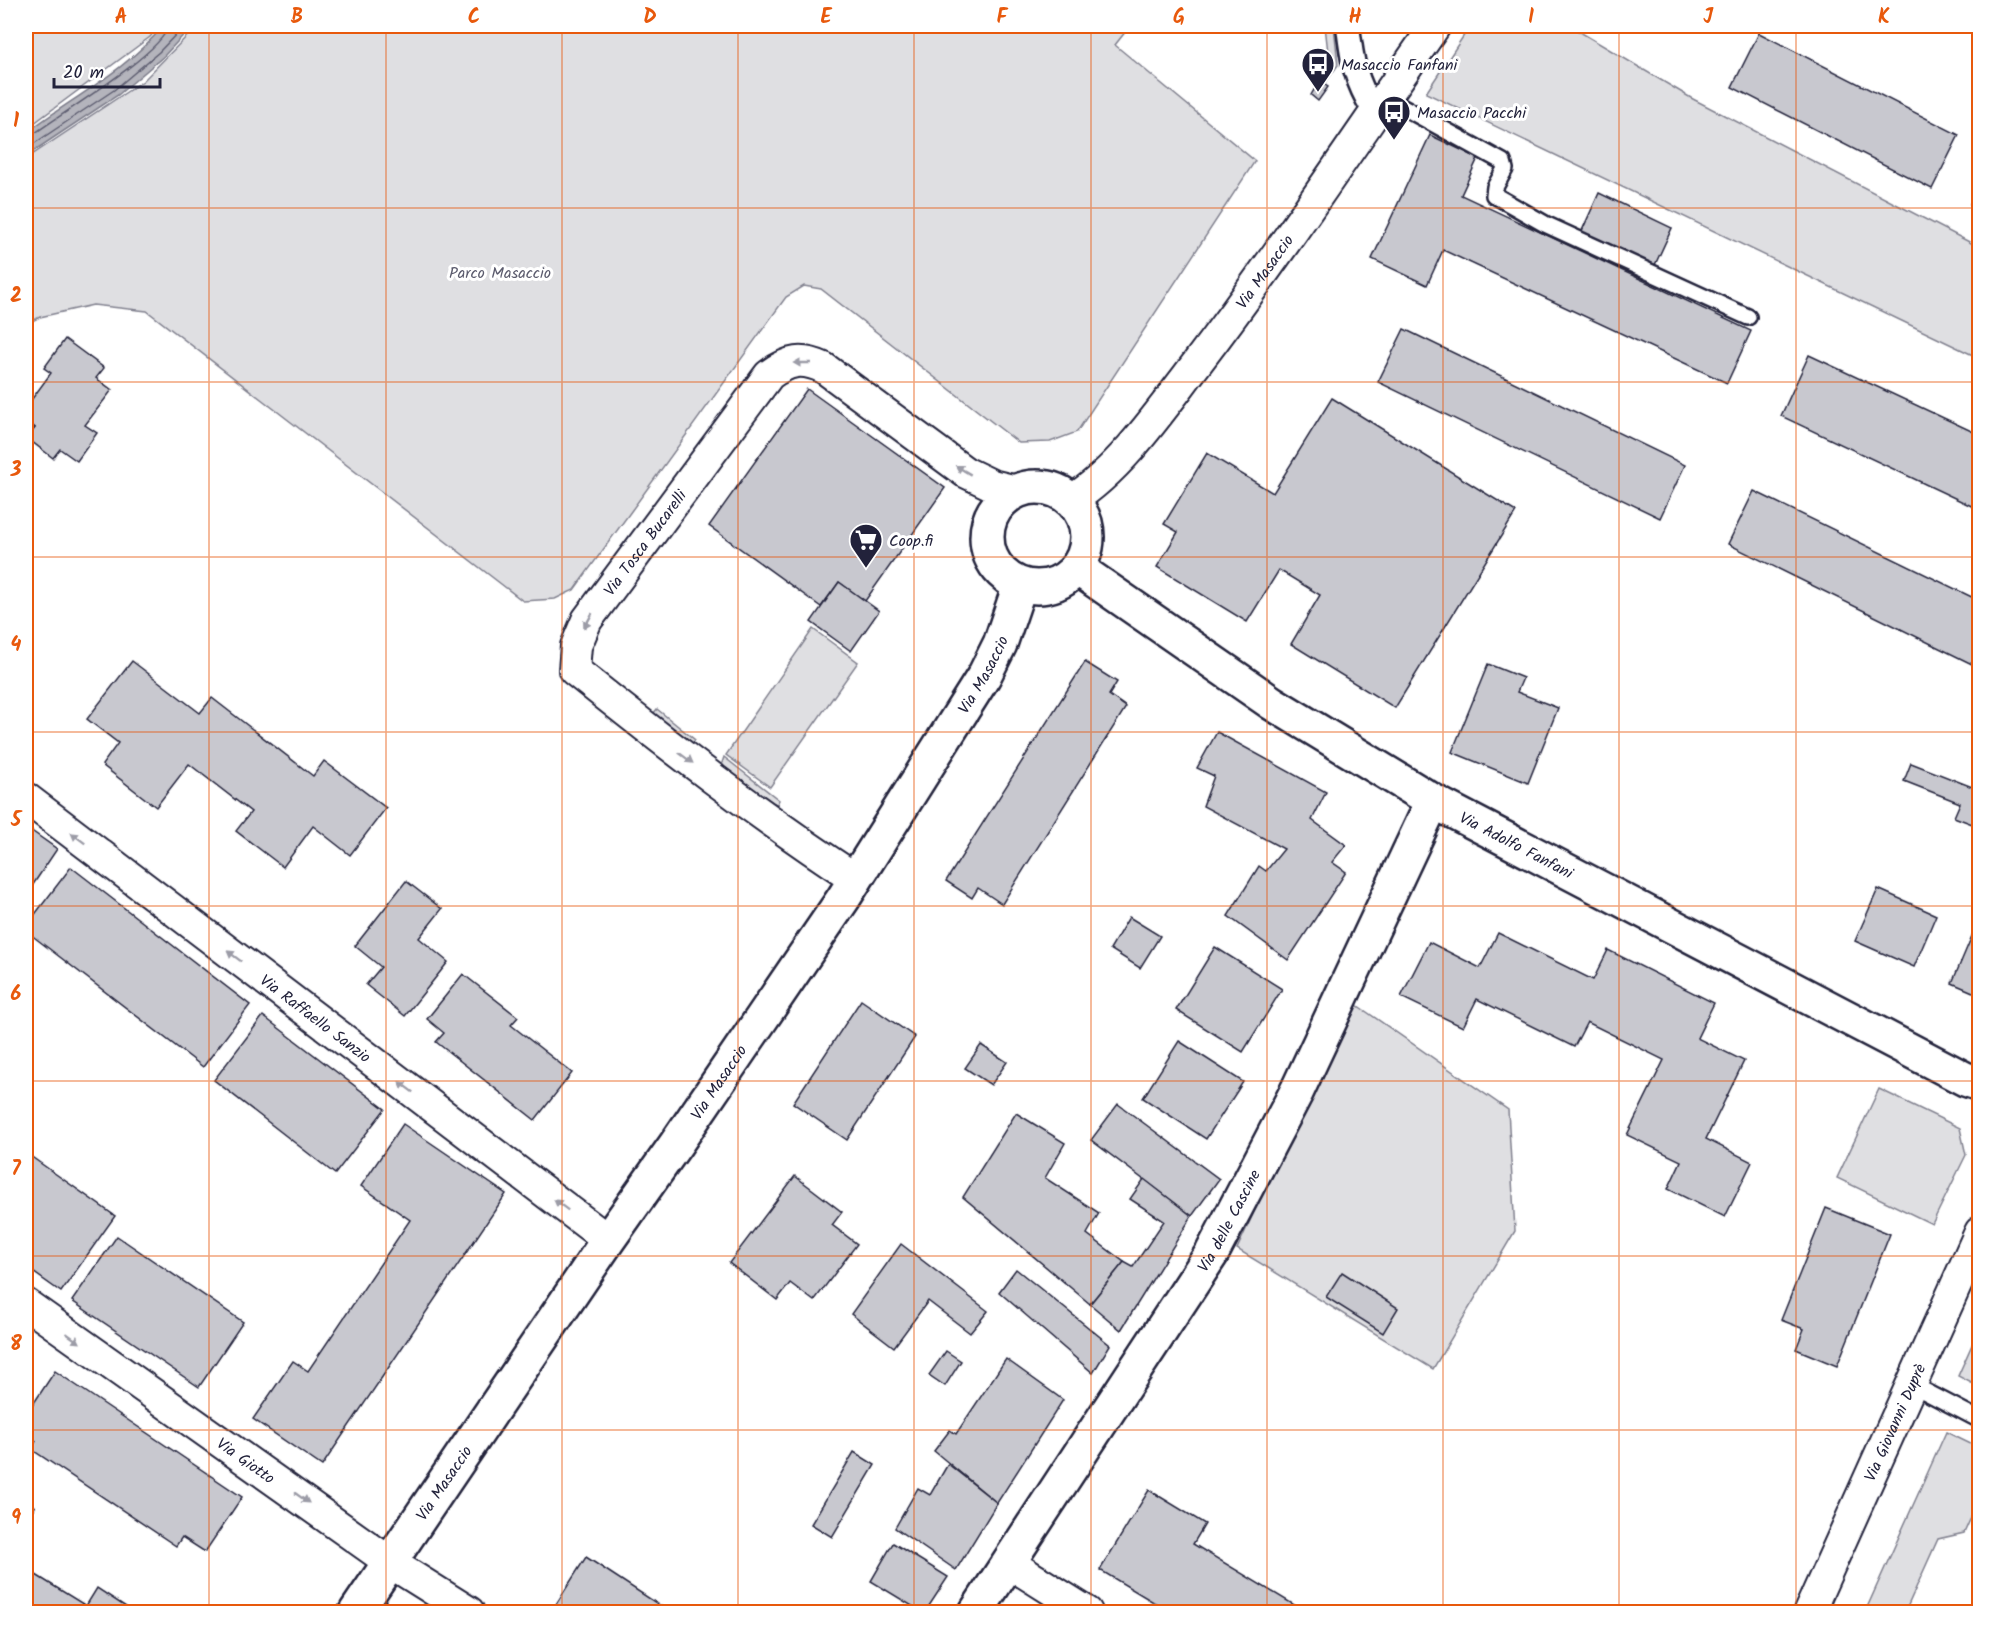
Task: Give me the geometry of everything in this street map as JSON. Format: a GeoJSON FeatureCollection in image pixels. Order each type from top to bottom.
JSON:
{"type":"FeatureCollection","features":[{"type":"Feature","properties":{"kind":"street"},"geometry":{"type":"LineString","coordinates":[[1348,26],[1357,79],[1380,104]]}},
{"type":"Feature","properties":{"kind":"street","name":"Via Masaccio"},"geometry":{"type":"LineString","coordinates":[[1072,500],[1092,488],[1150,424],[1216,338],[1435,26]]}},
{"type":"Feature","properties":{"kind":"street","name":"Via Tosca Bucarelli"},"geometry":{"type":"LineString","coordinates":[[856,879],[771,821],[698,767],[574,670],[576,646],[587,620],[748,403],[769,375],[786,365],[804,361],[824,368],[965,472],[992,485],[1017,491]]}},
{"type":"Feature","properties":{"kind":"street"},"geometry":{"type":"LineString","coordinates":[[1030,488],[1044,488],[1064,494],[1072,500],[1082,514],[1087,532],[1087,547],[1077,568],[1063,580],[1046,587],[1033,588],[1008,579],[991,559],[987,546],[990,518],[998,506],[1017,491],[1030,488]]}},
{"type":"Feature","properties":{"kind":"street","name":"Via Adolfo Fanfani"},"geometry":{"type":"LineString","coordinates":[[1077,568],[1272,703],[1433,801],[1965,1079],[1980,1084]]}},
{"type":"Feature","properties":{"kind":"street","name":"Via Masaccio"},"geometry":{"type":"LineString","coordinates":[[356,1612],[856,879],[984,675],[1000,644],[1020,585]]}},
{"type":"Feature","properties":{"kind":"street","name":"Via Raffaello Sanzio"},"geometry":{"type":"LineString","coordinates":[[26,798],[608,1240]]}},
{"type":"Feature","properties":{"kind":"street","name":"Via delle Cascine"},"geometry":{"type":"LineString","coordinates":[[976,1612],[1212,1253],[1297,1091],[1433,801]]}},
{"type":"Feature","properties":{"kind":"street","name":"Via Giovanni Duprè"},"geometry":{"type":"LineString","coordinates":[[1809,1612],[1980,1232]]}},
{"type":"Feature","properties":{"kind":"street","name":"Via Giotto"},"geometry":{"type":"LineString","coordinates":[[26,1304],[391,1563],[469,1612]]}},
{"type":"Feature","properties":{"kind":"street"},"geometry":{"type":"LineString","coordinates":[[1009,1563],[1088,1612]]}},
{"type":"Feature","properties":{"kind":"lane"},"geometry":{"type":"LineString","coordinates":[[1380,104],[1503,162],[1505,169],[1494,187],[1494,195],[1545,224],[1748,317]]}},
{"type":"Feature","properties":{"kind":"lane"},"geometry":{"type":"LineString","coordinates":[[1911,1384],[1980,1420]]}},
{"type":"Feature","properties":{"kind":"green space"},"geometry":{"type":"Polygon","coordinates":[[[26,26],[159,26],[150,37],[26,129],[26,26]]]}},
{"type":"Feature","properties":{"kind":"green space","name":"Parco Masaccio"},"geometry":{"type":"Polygon","coordinates":[[[197,26],[1130,26],[1115,45],[1255,161],[1077,432],[1050,442],[1019,443],[821,289],[804,286],[786,297],[574,590],[555,599],[523,601],[147,311],[93,305],[40,317],[26,324],[26,159],[143,81],[197,26]]]}},
{"type":"Feature","properties":{"kind":"green space"},"geometry":{"type":"Polygon","coordinates":[[[1325,26],[1334,26],[1338,65],[1325,83],[1318,78],[1329,61],[1325,26]]]}},
{"type":"Feature","properties":{"kind":"green space"},"geometry":{"type":"Polygon","coordinates":[[[1470,26],[1570,26],[1691,98],[1979,247],[1979,358],[1426,93],[1470,26]]]}},
{"type":"Feature","properties":{"kind":"green space"},"geometry":{"type":"Polygon","coordinates":[[[813,629],[858,662],[770,787],[726,755],[813,629]]]}},
{"type":"Feature","properties":{"kind":"green space"},"geometry":{"type":"Polygon","coordinates":[[[657,709],[695,740],[693,743],[690,744],[655,716],[653,714],[657,709]]]}},
{"type":"Feature","properties":{"kind":"green space"},"geometry":{"type":"Polygon","coordinates":[[[724,757],[779,800],[777,804],[770,802],[725,768],[722,763],[724,757]]]}},
{"type":"Feature","properties":{"kind":"green space"},"geometry":{"type":"Polygon","coordinates":[[[1351,1001],[1508,1110],[1515,1231],[1433,1369],[1237,1249],[1351,1001]]]}},
{"type":"Feature","properties":{"kind":"green space"},"geometry":{"type":"Polygon","coordinates":[[[1879,1089],[1960,1128],[1966,1155],[1932,1224],[1837,1178],[1879,1089]]]}},
{"type":"Feature","properties":{"kind":"green space"},"geometry":{"type":"Polygon","coordinates":[[[1979,1329],[1980,1387],[1958,1376],[1979,1329]]]}},
{"type":"Feature","properties":{"kind":"green space"},"geometry":{"type":"Polygon","coordinates":[[[1946,1432],[1979,1448],[1979,1500],[1964,1533],[1938,1539],[1905,1612],[1865,1612],[1946,1432]]]}},
{"type":"Feature","properties":{"kind":"water"},"geometry":{"type":"Polygon","coordinates":[[[163,26],[192,26],[164,56],[118,95],[26,156],[26,133],[116,70],[163,26]]]}},
{"type":"Feature","properties":{"kind":"building"},"geometry":{"type":"Polygon","coordinates":[[[1759,33],[1959,135],[1932,189],[1732,87],[1759,33]]]}},
{"type":"Feature","properties":{"kind":"building"},"geometry":{"type":"Polygon","coordinates":[[[1319,81],[1328,87],[1318,101],[1311,95],[1319,81]]]}},
{"type":"Feature","properties":{"kind":"building"},"geometry":{"type":"Polygon","coordinates":[[[1430,135],[1478,158],[1461,195],[1751,331],[1727,383],[1443,250],[1427,285],[1372,259],[1430,135]]]}},
{"type":"Feature","properties":{"kind":"building"},"geometry":{"type":"Polygon","coordinates":[[[1980,182],[1980,209],[1970,204],[1980,182]]]}},
{"type":"Feature","properties":{"kind":"building"},"geometry":{"type":"Polygon","coordinates":[[[1599,193],[1672,228],[1654,267],[1581,233],[1599,193]]]}},
{"type":"Feature","properties":{"kind":"building"},"geometry":{"type":"Polygon","coordinates":[[[1404,329],[1685,465],[1660,518],[1378,382],[1404,329]]]}},
{"type":"Feature","properties":{"kind":"building"},"geometry":{"type":"Polygon","coordinates":[[[65,339],[104,368],[96,378],[112,390],[85,425],[97,433],[77,461],[60,449],[53,458],[27,438],[35,428],[26,421],[26,407],[51,373],[44,368],[65,339]]]}},
{"type":"Feature","properties":{"kind":"building"},"geometry":{"type":"Polygon","coordinates":[[[1809,355],[1980,435],[1980,510],[1781,416],[1809,355]]]}},
{"type":"Feature","properties":{"kind":"building"},"geometry":{"type":"Polygon","coordinates":[[[807,389],[945,488],[865,601],[839,582],[821,607],[709,526],[807,389]]]}},
{"type":"Feature","properties":{"kind":"building"},"geometry":{"type":"Polygon","coordinates":[[[1332,398],[1516,512],[1395,708],[1291,644],[1320,595],[1279,570],[1247,622],[1157,567],[1178,532],[1164,524],[1207,453],[1273,493],[1332,398]]]}},
{"type":"Feature","properties":{"kind":"building"},"geometry":{"type":"Polygon","coordinates":[[[26,421],[35,428],[27,438],[26,438],[26,421]]]}},
{"type":"Feature","properties":{"kind":"building"},"geometry":{"type":"Polygon","coordinates":[[[1754,491],[1980,601],[1980,668],[1728,544],[1754,491]]]}},
{"type":"Feature","properties":{"kind":"building"},"geometry":{"type":"Polygon","coordinates":[[[839,582],[879,611],[851,651],[811,622],[839,582]]]}},
{"type":"Feature","properties":{"kind":"building"},"geometry":{"type":"Polygon","coordinates":[[[132,661],[200,713],[212,698],[313,776],[324,761],[386,808],[350,855],[313,826],[283,867],[236,831],[251,812],[189,764],[156,807],[102,765],[118,743],[87,719],[132,661]]]}},
{"type":"Feature","properties":{"kind":"building"},"geometry":{"type":"Polygon","coordinates":[[[1085,662],[1117,682],[1109,695],[1126,707],[1002,904],[978,888],[972,898],[946,881],[1085,662]]]}},
{"type":"Feature","properties":{"kind":"building"},"geometry":{"type":"Polygon","coordinates":[[[1488,664],[1523,678],[1517,692],[1558,708],[1528,783],[1452,752],[1488,664]]]}},
{"type":"Feature","properties":{"kind":"building"},"geometry":{"type":"Polygon","coordinates":[[[1217,732],[1326,792],[1312,820],[1346,845],[1332,862],[1346,872],[1288,960],[1228,916],[1259,866],[1266,871],[1284,849],[1203,806],[1214,776],[1197,768],[1217,732]]]}},
{"type":"Feature","properties":{"kind":"building"},"geometry":{"type":"Polygon","coordinates":[[[1911,763],[1980,790],[1980,827],[1954,817],[1960,803],[1904,781],[1911,763]]]}},
{"type":"Feature","properties":{"kind":"building"},"geometry":{"type":"Polygon","coordinates":[[[26,827],[57,849],[26,895],[26,827]]]}},
{"type":"Feature","properties":{"kind":"building"},"geometry":{"type":"Polygon","coordinates":[[[71,867],[250,1005],[203,1067],[26,931],[26,926],[71,867]]]}},
{"type":"Feature","properties":{"kind":"building"},"geometry":{"type":"Polygon","coordinates":[[[406,881],[442,909],[419,938],[448,962],[405,1016],[366,985],[381,967],[355,946],[406,881]]]}},
{"type":"Feature","properties":{"kind":"building"},"geometry":{"type":"Polygon","coordinates":[[[1878,889],[1936,915],[1914,967],[1855,941],[1878,889]]]}},
{"type":"Feature","properties":{"kind":"building"},"geometry":{"type":"Polygon","coordinates":[[[1129,917],[1160,936],[1140,968],[1110,949],[1129,917]]]}},
{"type":"Feature","properties":{"kind":"building"},"geometry":{"type":"Polygon","coordinates":[[[1980,917],[1980,995],[1952,983],[1980,917]]]}},
{"type":"Feature","properties":{"kind":"building"},"geometry":{"type":"Polygon","coordinates":[[[1498,933],[1593,980],[1608,950],[1714,1003],[1697,1038],[1744,1061],[1706,1139],[1752,1162],[1725,1217],[1668,1189],[1681,1161],[1627,1135],[1664,1060],[1587,1022],[1574,1047],[1477,999],[1463,1027],[1401,997],[1429,942],[1480,968],[1498,933]]]}},
{"type":"Feature","properties":{"kind":"building"},"geometry":{"type":"Polygon","coordinates":[[[1215,947],[1282,989],[1243,1052],[1176,1010],[1215,947]]]}},
{"type":"Feature","properties":{"kind":"building"},"geometry":{"type":"Polygon","coordinates":[[[463,974],[518,1017],[511,1025],[572,1073],[535,1120],[436,1042],[444,1033],[427,1019],[463,974]]]}},
{"type":"Feature","properties":{"kind":"building"},"geometry":{"type":"Polygon","coordinates":[[[861,1000],[915,1037],[847,1140],[793,1103],[861,1000]]]}},
{"type":"Feature","properties":{"kind":"building"},"geometry":{"type":"Polygon","coordinates":[[[263,1016],[385,1109],[335,1174],[214,1080],[263,1016]]]}},
{"type":"Feature","properties":{"kind":"building"},"geometry":{"type":"Polygon","coordinates":[[[1179,1041],[1243,1082],[1206,1139],[1143,1098],[1179,1041]]]}},
{"type":"Feature","properties":{"kind":"building"},"geometry":{"type":"Polygon","coordinates":[[[981,1045],[1007,1062],[991,1085],[965,1068],[981,1045]]]}},
{"type":"Feature","properties":{"kind":"building"},"geometry":{"type":"Polygon","coordinates":[[[1118,1104],[1219,1179],[1192,1216],[1091,1140],[1118,1104]]]}},
{"type":"Feature","properties":{"kind":"building"},"geometry":{"type":"Polygon","coordinates":[[[1016,1113],[1065,1143],[1045,1178],[1099,1213],[1087,1234],[1124,1262],[1090,1304],[963,1197],[1016,1113]]]}},
{"type":"Feature","properties":{"kind":"building"},"geometry":{"type":"Polygon","coordinates":[[[403,1124],[506,1194],[322,1466],[253,1419],[293,1361],[308,1371],[410,1220],[361,1186],[403,1124]]]}},
{"type":"Feature","properties":{"kind":"building"},"geometry":{"type":"Polygon","coordinates":[[[26,1153],[115,1216],[61,1292],[26,1267],[26,1153]]]}},
{"type":"Feature","properties":{"kind":"building"},"geometry":{"type":"Polygon","coordinates":[[[795,1176],[842,1212],[832,1225],[857,1244],[814,1301],[790,1283],[777,1300],[729,1263],[795,1176]]]}},
{"type":"Feature","properties":{"kind":"building"},"geometry":{"type":"Polygon","coordinates":[[[1144,1179],[1192,1216],[1121,1330],[1090,1304],[1124,1262],[1133,1267],[1164,1221],[1130,1199],[1144,1179]]]}},
{"type":"Feature","properties":{"kind":"building"},"geometry":{"type":"Polygon","coordinates":[[[1826,1208],[1890,1234],[1837,1366],[1796,1349],[1804,1329],[1781,1320],[1826,1208]]]}},
{"type":"Feature","properties":{"kind":"building"},"geometry":{"type":"Polygon","coordinates":[[[117,1236],[243,1322],[199,1387],[72,1301],[117,1236]]]}},
{"type":"Feature","properties":{"kind":"building"},"geometry":{"type":"Polygon","coordinates":[[[901,1244],[988,1311],[970,1333],[928,1301],[894,1347],[851,1314],[901,1244]]]}},
{"type":"Feature","properties":{"kind":"building"},"geometry":{"type":"Polygon","coordinates":[[[1016,1269],[1110,1345],[1093,1373],[999,1292],[1016,1269]]]}},
{"type":"Feature","properties":{"kind":"building"},"geometry":{"type":"Polygon","coordinates":[[[1342,1272],[1398,1308],[1383,1333],[1326,1297],[1342,1272]]]}},
{"type":"Feature","properties":{"kind":"building"},"geometry":{"type":"Polygon","coordinates":[[[946,1351],[961,1361],[945,1386],[929,1375],[946,1351]]]}},
{"type":"Feature","properties":{"kind":"building"},"geometry":{"type":"Polygon","coordinates":[[[1006,1359],[1063,1400],[997,1503],[934,1451],[950,1430],[956,1434],[1006,1359]]]}},
{"type":"Feature","properties":{"kind":"building"},"geometry":{"type":"Polygon","coordinates":[[[55,1371],[242,1497],[205,1552],[182,1537],[176,1546],[31,1449],[36,1441],[26,1433],[26,1415],[55,1371]]]}},
{"type":"Feature","properties":{"kind":"building"},"geometry":{"type":"Polygon","coordinates":[[[854,1452],[875,1465],[832,1537],[811,1524],[854,1452]]]}},
{"type":"Feature","properties":{"kind":"building"},"geometry":{"type":"Polygon","coordinates":[[[948,1464],[997,1503],[956,1570],[895,1528],[918,1488],[930,1495],[948,1464]]]}},
{"type":"Feature","properties":{"kind":"building"},"geometry":{"type":"Polygon","coordinates":[[[1149,1490],[1205,1524],[1193,1544],[1306,1612],[1170,1612],[1100,1570],[1149,1490]]]}},
{"type":"Feature","properties":{"kind":"building"},"geometry":{"type":"Polygon","coordinates":[[[26,1501],[35,1507],[26,1523],[26,1501]]]}},
{"type":"Feature","properties":{"kind":"building"},"geometry":{"type":"Polygon","coordinates":[[[893,1543],[948,1577],[925,1612],[871,1581],[893,1543]]]}},
{"type":"Feature","properties":{"kind":"building"},"geometry":{"type":"Polygon","coordinates":[[[586,1557],[670,1612],[551,1612],[586,1557]]]}},
{"type":"Feature","properties":{"kind":"building"},"geometry":{"type":"Polygon","coordinates":[[[36,1575],[86,1606],[97,1588],[126,1607],[122,1612],[26,1612],[26,1592],[36,1575]]]}},
{"type":"Feature","properties":{"kind":"place","name":"Masaccio Fanfani"},"geometry":{"type":"Point","coordinates":[1318,93]}},
{"type":"Feature","properties":{"kind":"place","name":"Masaccio Pacchi"},"geometry":{"type":"Point","coordinates":[1394,141]}},
{"type":"Feature","properties":{"kind":"place","name":"Coop.fi"},"geometry":{"type":"Point","coordinates":[866,569]}}]}
